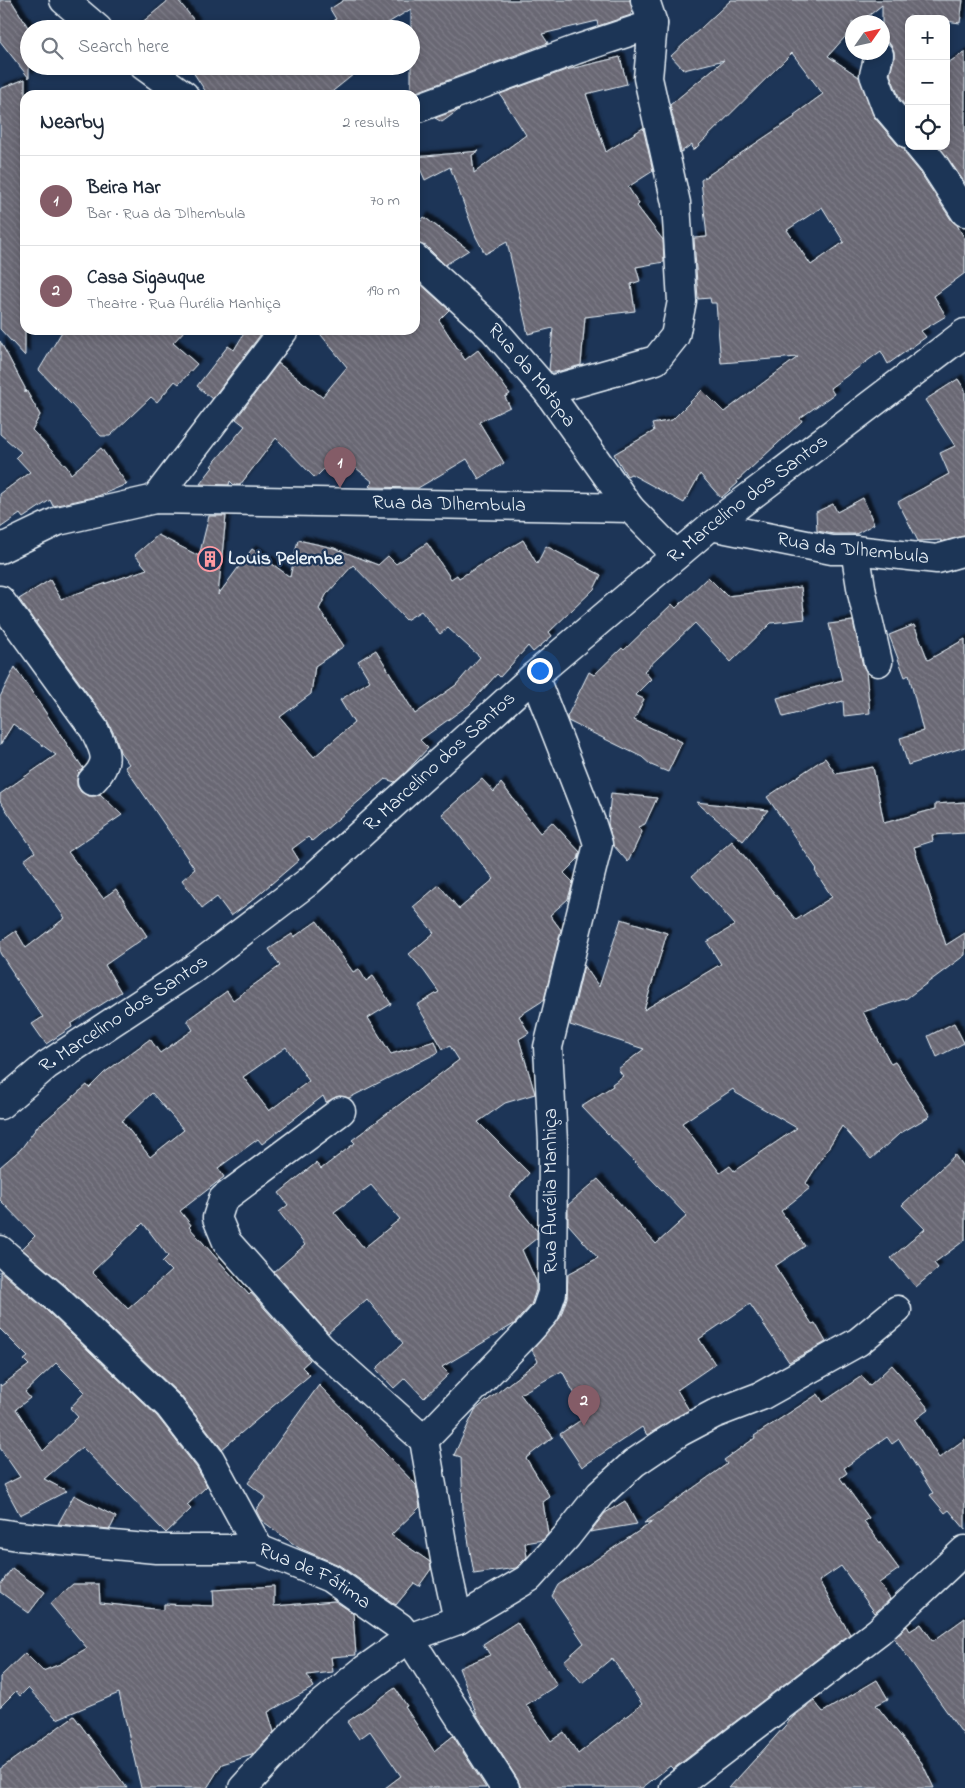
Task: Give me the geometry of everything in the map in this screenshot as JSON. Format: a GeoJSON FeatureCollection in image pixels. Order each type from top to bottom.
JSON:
{"type":"FeatureCollection","features":[{"type":"Feature","properties":{"kind":"street"},"geometry":{"type":"LineString","coordinates":[[64,0],[87,20]]}},
{"type":"Feature","properties":{"kind":"street"},"geometry":{"type":"LineString","coordinates":[[420,107],[575,50],[649,12],[648,78],[676,203],[682,301],[675,336],[656,360],[547,391]]}},
{"type":"Feature","properties":{"kind":"street"},"geometry":{"type":"LineString","coordinates":[[878,60],[874,75],[886,107],[905,129]]}},
{"type":"Feature","properties":{"kind":"street"},"geometry":{"type":"LineString","coordinates":[[156,75],[177,90]]}},
{"type":"Feature","properties":{"kind":"street"},"geometry":{"type":"LineString","coordinates":[[922,150],[965,212]]}},
{"type":"Feature","properties":{"kind":"street","name":"Rua da Matapa"},"geometry":{"type":"LineString","coordinates":[[420,263],[494,330],[547,391],[630,508]]}},
{"type":"Feature","properties":{"kind":"street","name":"R. Marcelino dos Santos"},"geometry":{"type":"LineString","coordinates":[[0,1105],[47,1064],[193,969],[308,882],[534,676],[676,555],[711,526],[965,333]]}},
{"type":"Feature","properties":{"kind":"street"},"geometry":{"type":"LineString","coordinates":[[155,499],[280,335]]}},
{"type":"Feature","properties":{"kind":"street","name":"Rua da Dlhembula"},"geometry":{"type":"LineString","coordinates":[[0,549],[58,521],[155,499],[630,508]]}},
{"type":"Feature","properties":{"kind":"street"},"geometry":{"type":"LineString","coordinates":[[630,508],[676,555]]}},
{"type":"Feature","properties":{"kind":"street","name":"Rua da Dlhembula"},"geometry":{"type":"LineString","coordinates":[[711,526],[832,550],[855,550],[937,559],[965,551]]}},
{"type":"Feature","properties":{"kind":"street"},"geometry":{"type":"LineString","coordinates":[[855,550],[862,592],[878,662]]}},
{"type":"Feature","properties":{"kind":"street"},"geometry":{"type":"LineString","coordinates":[[0,600],[94,729],[105,752],[103,770],[92,781]]}},
{"type":"Feature","properties":{"kind":"street","name":"Rua Aurélia Manhiça"},"geometry":{"type":"LineString","coordinates":[[424,1440],[529,1331],[545,1312],[552,1294],[553,1142],[548,1047],[598,844],[534,676]]}},
{"type":"Feature","properties":{"kind":"street"},"geometry":{"type":"LineString","coordinates":[[341,1110],[223,1199],[217,1218],[227,1242],[321,1348],[424,1440],[446,1565],[458,1620]]}},
{"type":"Feature","properties":{"kind":"street"},"geometry":{"type":"LineString","coordinates":[[0,1250],[56,1298],[168,1406],[210,1459],[258,1549]]}},
{"type":"Feature","properties":{"kind":"street"},"geometry":{"type":"LineString","coordinates":[[243,1788],[317,1708],[364,1670],[410,1638],[458,1620],[529,1578],[567,1536],[600,1494],[634,1463],[680,1432],[714,1414],[761,1396],[858,1342],[897,1310]]}},
{"type":"Feature","properties":{"kind":"street","name":"Rua de Fátima"},"geometry":{"type":"LineString","coordinates":[[0,1533],[156,1549],[258,1549],[330,1578],[400,1627],[410,1638],[505,1788]]}},
{"type":"Feature","properties":{"kind":"street"},"geometry":{"type":"LineString","coordinates":[[674,1788],[879,1630],[965,1550]]}},
{"type":"Feature","properties":{"kind":"building"},"geometry":{"type":"Polygon","coordinates":[[[0,0],[11,0],[23,20],[20,20],[20,67],[0,41],[0,0]]]}},
{"type":"Feature","properties":{"kind":"building"},"geometry":{"type":"Polygon","coordinates":[[[169,0],[178,0],[194,20],[145,20],[169,0]]]}},
{"type":"Feature","properties":{"kind":"building"},"geometry":{"type":"Polygon","coordinates":[[[344,0],[630,0],[633,12],[631,15],[598,26],[597,21],[542,34],[548,43],[420,91],[411,90],[411,75],[420,75],[420,20],[411,20],[411,9],[393,20],[335,20],[330,9],[344,0]]]}},
{"type":"Feature","properties":{"kind":"building"},"geometry":{"type":"Polygon","coordinates":[[[731,0],[963,0],[960,23],[950,22],[950,15],[905,15],[905,105],[900,99],[890,74],[894,51],[890,44],[890,15],[882,15],[882,5],[870,15],[845,15],[845,37],[828,56],[859,77],[874,117],[897,144],[904,149],[965,239],[965,273],[934,296],[946,316],[921,331],[926,337],[888,364],[881,351],[830,388],[834,394],[800,418],[802,421],[721,498],[700,474],[684,503],[631,474],[627,476],[614,454],[654,431],[652,424],[672,420],[702,390],[724,412],[798,357],[721,363],[716,303],[711,303],[710,298],[698,299],[694,238],[707,237],[701,180],[795,117],[794,115],[823,94],[792,53],[693,151],[692,144],[681,152],[670,105],[724,60],[684,70],[671,56],[731,0]],[[822,207],[787,230],[811,265],[844,242],[822,207]]]}},
{"type":"Feature","properties":{"kind":"building"},"geometry":{"type":"Polygon","coordinates":[[[965,52],[965,183],[942,150],[950,150],[950,61],[965,52]]]}},
{"type":"Feature","properties":{"kind":"building"},"geometry":{"type":"Polygon","coordinates":[[[620,57],[627,84],[586,94],[606,152],[643,128],[653,171],[628,187],[639,204],[637,206],[663,240],[664,262],[636,267],[640,281],[631,284],[635,311],[585,317],[581,365],[551,372],[549,370],[553,328],[528,334],[507,242],[485,254],[476,237],[450,167],[425,180],[420,168],[420,157],[479,151],[472,155],[474,173],[526,135],[500,94],[566,70],[620,57]]]}},
{"type":"Feature","properties":{"kind":"building"},"geometry":{"type":"Polygon","coordinates":[[[195,75],[353,75],[334,90],[205,90],[195,75]]]}},
{"type":"Feature","properties":{"kind":"building"},"geometry":{"type":"Polygon","coordinates":[[[25,79],[25,90],[20,90],[20,335],[25,335],[25,356],[0,329],[0,89],[25,79]]]}},
{"type":"Feature","properties":{"kind":"building"},"geometry":{"type":"Polygon","coordinates":[[[460,109],[442,122],[435,118],[460,109]]]}},
{"type":"Feature","properties":{"kind":"building"},"geometry":{"type":"Polygon","coordinates":[[[424,217],[469,250],[445,265],[426,246],[420,244],[420,222],[424,217]]]}},
{"type":"Feature","properties":{"kind":"building"},"geometry":{"type":"Polygon","coordinates":[[[420,284],[449,310],[439,320],[465,360],[478,350],[510,394],[505,397],[510,407],[479,422],[504,463],[479,479],[467,459],[418,488],[370,487],[373,482],[339,454],[315,478],[276,438],[240,485],[234,485],[230,481],[229,485],[200,484],[213,467],[211,466],[245,426],[236,419],[278,363],[322,397],[347,367],[321,335],[420,335],[420,284]]]}},
{"type":"Feature","properties":{"kind":"building"},"geometry":{"type":"Polygon","coordinates":[[[60,335],[180,335],[173,343],[197,364],[179,384],[175,381],[157,402],[151,397],[110,436],[101,436],[39,370],[60,335]]]}},
{"type":"Feature","properties":{"kind":"building"},"geometry":{"type":"Polygon","coordinates":[[[243,335],[260,335],[212,399],[197,386],[228,346],[234,350],[243,335]]]}},
{"type":"Feature","properties":{"kind":"building"},"geometry":{"type":"Polygon","coordinates":[[[0,341],[25,388],[25,393],[26,390],[40,415],[32,430],[67,467],[71,474],[101,448],[127,484],[98,496],[53,506],[50,500],[23,518],[20,514],[0,528],[0,494],[30,472],[16,457],[21,452],[0,434],[0,341]]]}},
{"type":"Feature","properties":{"kind":"building"},"geometry":{"type":"Polygon","coordinates":[[[958,379],[965,390],[965,536],[941,542],[941,540],[918,541],[898,502],[949,474],[940,453],[955,446],[925,400],[958,379]]]}},
{"type":"Feature","properties":{"kind":"building"},"geometry":{"type":"Polygon","coordinates":[[[863,498],[874,524],[856,534],[834,534],[817,531],[816,512],[833,504],[837,512],[863,498]]]}},
{"type":"Feature","properties":{"kind":"building"},"geometry":{"type":"Polygon","coordinates":[[[209,516],[226,516],[218,595],[252,549],[290,577],[298,540],[334,548],[378,565],[388,556],[396,564],[427,543],[451,579],[457,575],[459,578],[523,540],[537,564],[546,546],[601,575],[594,589],[549,632],[552,636],[533,652],[528,646],[500,677],[497,674],[470,704],[420,740],[428,748],[405,773],[395,782],[385,779],[312,841],[308,837],[292,849],[299,860],[231,916],[217,897],[202,908],[182,880],[195,869],[125,767],[129,764],[120,752],[116,738],[107,720],[36,623],[38,620],[35,622],[19,599],[50,580],[61,599],[147,569],[135,555],[158,535],[199,556],[209,516]],[[353,565],[326,595],[319,609],[344,646],[315,666],[311,694],[280,717],[314,757],[354,723],[340,700],[370,681],[358,661],[376,650],[415,714],[456,685],[480,657],[448,628],[440,634],[421,611],[406,620],[353,565]]]}},
{"type":"Feature","properties":{"kind":"building"},"geometry":{"type":"Polygon","coordinates":[[[708,577],[727,596],[801,587],[805,619],[771,623],[731,662],[695,623],[644,671],[651,679],[635,695],[644,699],[634,720],[682,742],[668,772],[651,765],[642,757],[568,721],[567,717],[589,672],[594,675],[622,648],[624,650],[672,604],[676,608],[708,577]]]}},
{"type":"Feature","properties":{"kind":"building"},"geometry":{"type":"Polygon","coordinates":[[[853,621],[863,666],[866,671],[870,713],[844,716],[843,701],[783,717],[777,698],[842,680],[829,624],[853,621]]]}},
{"type":"Feature","properties":{"kind":"building"},"geometry":{"type":"Polygon","coordinates":[[[914,625],[928,660],[965,639],[965,747],[908,765],[900,738],[923,731],[909,675],[905,677],[889,635],[914,625]]]}},
{"type":"Feature","properties":{"kind":"building"},"geometry":{"type":"Polygon","coordinates":[[[15,667],[83,768],[77,778],[77,786],[81,792],[89,796],[100,794],[122,815],[68,852],[103,898],[116,889],[147,936],[105,965],[121,992],[71,1024],[72,1027],[46,1044],[32,1024],[43,1017],[0,953],[0,942],[16,931],[26,948],[65,918],[24,860],[35,852],[0,801],[0,794],[56,755],[13,724],[0,745],[0,697],[15,667]]]}},
{"type":"Feature","properties":{"kind":"building"},"geometry":{"type":"Polygon","coordinates":[[[825,758],[836,774],[873,767],[884,823],[935,809],[935,804],[965,802],[965,833],[932,835],[933,841],[914,847],[946,945],[965,933],[965,955],[907,998],[863,1012],[891,1064],[895,1062],[930,1116],[899,1134],[871,1159],[842,1126],[806,1183],[810,1188],[781,1211],[805,1246],[775,1266],[812,1324],[815,1323],[826,1342],[789,1362],[750,1304],[699,1339],[715,1364],[677,1390],[689,1410],[647,1435],[642,1427],[582,1467],[560,1434],[587,1416],[562,1371],[520,1394],[553,1437],[526,1458],[550,1497],[543,1502],[548,1534],[543,1540],[525,1543],[527,1557],[516,1568],[474,1574],[463,1509],[461,1457],[454,1455],[475,1410],[538,1361],[532,1350],[560,1318],[567,1298],[568,1274],[598,1258],[568,1224],[568,1205],[598,1179],[656,1244],[687,1216],[581,1106],[613,1086],[612,1084],[623,1076],[618,1069],[644,1049],[570,1025],[584,965],[599,987],[621,919],[667,933],[644,1010],[721,964],[707,942],[735,925],[692,876],[732,841],[796,920],[832,897],[815,871],[817,869],[767,797],[825,758]],[[733,1089],[682,1123],[720,1173],[730,1166],[734,1171],[797,1128],[736,1093],[733,1089]]]}},
{"type":"Feature","properties":{"kind":"building"},"geometry":{"type":"Polygon","coordinates":[[[482,779],[494,792],[501,783],[540,833],[552,822],[580,852],[578,859],[564,873],[573,882],[568,899],[550,915],[561,930],[544,1000],[519,1016],[529,1033],[519,1039],[535,1094],[505,1103],[478,1122],[529,1173],[509,1196],[537,1231],[537,1238],[522,1250],[536,1281],[536,1290],[531,1305],[514,1324],[442,1367],[449,1374],[424,1398],[405,1378],[394,1388],[376,1369],[403,1343],[367,1299],[328,1333],[274,1272],[305,1245],[279,1212],[288,1205],[279,1193],[316,1163],[321,1169],[355,1143],[352,1140],[459,1060],[450,1046],[443,1049],[417,1005],[439,992],[409,954],[434,933],[413,907],[439,885],[459,909],[494,879],[442,814],[482,779]],[[371,1185],[334,1212],[364,1248],[400,1219],[371,1185]]]}},
{"type":"Feature","properties":{"kind":"building"},"geometry":{"type":"Polygon","coordinates":[[[611,793],[657,798],[645,824],[638,827],[642,832],[628,862],[613,845],[608,823],[611,793]]]}},
{"type":"Feature","properties":{"kind":"building"},"geometry":{"type":"Polygon","coordinates":[[[696,802],[768,810],[743,841],[696,802]]]}},
{"type":"Feature","properties":{"kind":"building"},"geometry":{"type":"Polygon","coordinates":[[[317,921],[353,972],[359,969],[366,981],[373,976],[391,1004],[368,1018],[391,1054],[435,1041],[439,1052],[349,1098],[339,1096],[326,1102],[323,1096],[262,1144],[258,1139],[218,1168],[224,1177],[180,1211],[191,1225],[189,1227],[310,1360],[302,1367],[310,1375],[222,1449],[180,1395],[67,1287],[22,1249],[35,1236],[0,1200],[0,1167],[21,1149],[40,1123],[87,1085],[89,1088],[104,1073],[150,1039],[160,1053],[193,1030],[187,1020],[227,991],[233,1000],[280,966],[269,949],[292,934],[294,937],[317,921]],[[286,1047],[243,1077],[269,1111],[309,1081],[286,1047]],[[152,1093],[122,1121],[150,1157],[184,1130],[152,1093]],[[143,1223],[92,1272],[128,1309],[171,1271],[162,1262],[168,1256],[143,1223]]]}},
{"type":"Feature","properties":{"kind":"building"},"geometry":{"type":"Polygon","coordinates":[[[954,1023],[964,1043],[937,1057],[928,1036],[954,1023]]]}},
{"type":"Feature","properties":{"kind":"building"},"geometry":{"type":"Polygon","coordinates":[[[955,1155],[965,1170],[965,1240],[934,1263],[938,1268],[916,1287],[891,1258],[925,1229],[902,1205],[955,1155]]]}},
{"type":"Feature","properties":{"kind":"building"},"geometry":{"type":"Polygon","coordinates":[[[0,1271],[46,1310],[157,1416],[197,1468],[207,1486],[187,1505],[191,1509],[166,1533],[82,1447],[44,1479],[67,1491],[20,1515],[4,1485],[20,1477],[0,1448],[0,1384],[1,1386],[29,1365],[24,1360],[28,1357],[0,1329],[0,1271]],[[56,1363],[25,1392],[30,1398],[16,1409],[43,1451],[78,1417],[70,1408],[85,1392],[56,1363]]]}},
{"type":"Feature","properties":{"kind":"building"},"geometry":{"type":"Polygon","coordinates":[[[892,1365],[929,1409],[915,1420],[939,1458],[965,1439],[965,1529],[949,1510],[945,1513],[930,1495],[933,1493],[899,1439],[892,1444],[887,1437],[844,1468],[847,1473],[840,1478],[869,1518],[864,1521],[899,1569],[879,1583],[890,1599],[875,1613],[841,1566],[819,1581],[850,1634],[673,1769],[670,1766],[642,1788],[521,1788],[518,1780],[477,1715],[459,1668],[490,1655],[483,1644],[517,1622],[557,1685],[526,1705],[551,1741],[564,1732],[578,1754],[642,1704],[612,1658],[582,1683],[564,1661],[584,1643],[552,1596],[558,1585],[654,1521],[644,1523],[727,1464],[724,1460],[755,1438],[754,1436],[818,1394],[823,1402],[862,1376],[869,1386],[892,1365]]]}},
{"type":"Feature","properties":{"kind":"building"},"geometry":{"type":"Polygon","coordinates":[[[319,1385],[416,1485],[420,1507],[391,1535],[430,1562],[431,1569],[419,1586],[414,1583],[396,1605],[339,1565],[299,1548],[261,1520],[256,1510],[266,1497],[248,1483],[319,1385]]]}},
{"type":"Feature","properties":{"kind":"building"},"geometry":{"type":"Polygon","coordinates":[[[74,1495],[116,1517],[110,1529],[58,1524],[74,1495]]]}},
{"type":"Feature","properties":{"kind":"building"},"geometry":{"type":"Polygon","coordinates":[[[625,1501],[637,1524],[590,1532],[605,1513],[625,1501]]]}},
{"type":"Feature","properties":{"kind":"building"},"geometry":{"type":"Polygon","coordinates":[[[12,1568],[45,1592],[29,1613],[0,1592],[0,1585],[12,1568]]]}},
{"type":"Feature","properties":{"kind":"building"},"geometry":{"type":"Polygon","coordinates":[[[73,1584],[99,1584],[100,1603],[164,1610],[164,1604],[214,1606],[213,1590],[274,1586],[274,1606],[335,1601],[353,1613],[356,1655],[331,1657],[333,1672],[307,1675],[314,1687],[268,1712],[274,1732],[252,1755],[222,1764],[207,1788],[141,1788],[119,1693],[57,1719],[28,1688],[20,1696],[16,1691],[0,1707],[0,1677],[25,1653],[43,1671],[60,1664],[87,1648],[50,1604],[73,1584]]]}},
{"type":"Feature","properties":{"kind":"building"},"geometry":{"type":"Polygon","coordinates":[[[965,1618],[965,1737],[894,1638],[907,1626],[910,1631],[921,1624],[933,1641],[965,1618]]]}},
{"type":"Feature","properties":{"kind":"building"},"geometry":{"type":"Polygon","coordinates":[[[877,1680],[888,1699],[876,1705],[922,1763],[934,1788],[729,1788],[794,1716],[814,1701],[823,1712],[877,1680]]]}},
{"type":"Feature","properties":{"kind":"building"},"geometry":{"type":"Polygon","coordinates":[[[395,1688],[434,1751],[453,1736],[486,1788],[385,1788],[401,1776],[370,1731],[359,1739],[347,1722],[395,1688]]]}},
{"type":"Feature","properties":{"kind":"building"},"geometry":{"type":"Polygon","coordinates":[[[74,1716],[127,1788],[0,1788],[0,1769],[74,1716]]]}},
{"type":"Feature","properties":{"kind":"place","name":"Beira Mar"},"geometry":{"type":"Point","coordinates":[340,488]}},
{"type":"Feature","properties":{"kind":"place","name":"Louis Pelembe"},"geometry":{"type":"Point","coordinates":[210,559]}},
{"type":"Feature","properties":{"kind":"place","name":"Casa Sigauque"},"geometry":{"type":"Point","coordinates":[584,1426]}}]}
